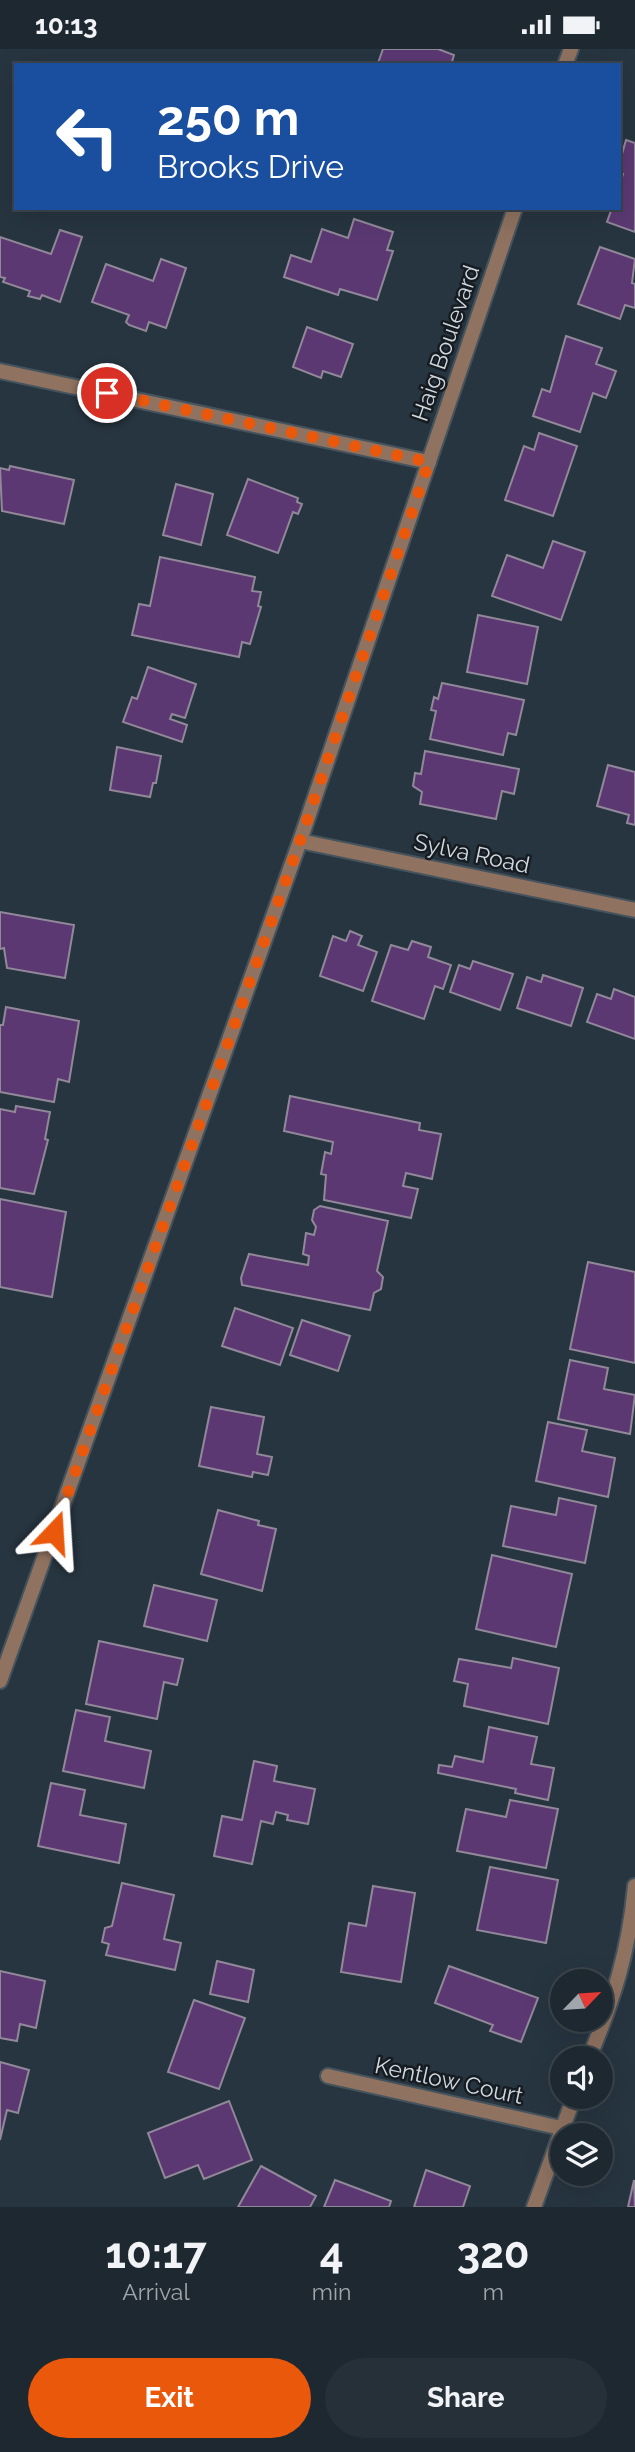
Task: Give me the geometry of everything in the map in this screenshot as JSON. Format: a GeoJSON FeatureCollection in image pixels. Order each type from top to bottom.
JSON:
{"type":"FeatureCollection","features":[{"type":"Feature","properties":{"kind":"street","name":"Haig Boulevard"},"geometry":{"type":"LineString","coordinates":[[0,1681],[300,841],[514,210]]}},
{"type":"Feature","properties":{"kind":"street"},"geometry":{"type":"LineString","coordinates":[[0,371],[429,462]]}},
{"type":"Feature","properties":{"kind":"street","name":"Sylva Road"},"geometry":{"type":"LineString","coordinates":[[300,841],[635,910]]}},
{"type":"Feature","properties":{"kind":"street"},"geometry":{"type":"LineString","coordinates":[[594,2046],[612,2002],[630,1938],[635,1886]]}},
{"type":"Feature","properties":{"kind":"street","name":"Kentlow Court"},"geometry":{"type":"LineString","coordinates":[[328,2076],[550,2126]]}},
{"type":"Feature","properties":{"kind":"street"},"geometry":{"type":"LineString","coordinates":[[534,2207],[550,2160]]}},
{"type":"Feature","properties":{"kind":"building"},"geometry":{"type":"Polygon","coordinates":[[[383,49],[438,49],[454,55],[452,63],[378,63],[383,49]]]}},
{"type":"Feature","properties":{"kind":"building"},"geometry":{"type":"Polygon","coordinates":[[[626,140],[635,143],[635,232],[607,222],[611,210],[621,210],[621,158],[626,140]]]}},
{"type":"Feature","properties":{"kind":"building"},"geometry":{"type":"Polygon","coordinates":[[[354,219],[393,232],[387,250],[393,251],[377,300],[340,289],[338,295],[284,277],[291,255],[311,262],[322,229],[348,238],[354,219]]]}},
{"type":"Feature","properties":{"kind":"building"},"geometry":{"type":"Polygon","coordinates":[[[60,230],[82,237],[60,302],[42,295],[40,299],[28,296],[30,291],[3,282],[5,278],[0,277],[0,237],[51,254],[60,230]]]}},
{"type":"Feature","properties":{"kind":"building"},"geometry":{"type":"Polygon","coordinates":[[[600,247],[635,259],[632,283],[635,284],[635,308],[625,305],[620,319],[578,304],[600,247]]]}},
{"type":"Feature","properties":{"kind":"building"},"geometry":{"type":"Polygon","coordinates":[[[161,259],[186,268],[166,328],[149,322],[146,331],[129,325],[126,322],[129,315],[92,302],[106,264],[153,281],[161,259]]]}},
{"type":"Feature","properties":{"kind":"building"},"geometry":{"type":"Polygon","coordinates":[[[307,327],[353,344],[341,377],[323,371],[321,378],[293,367],[307,327]]]}},
{"type":"Feature","properties":{"kind":"building"},"geometry":{"type":"Polygon","coordinates":[[[566,336],[602,348],[596,364],[616,371],[606,398],[593,393],[580,432],[533,416],[542,389],[550,392],[566,336]]]}},
{"type":"Feature","properties":{"kind":"building"},"geometry":{"type":"Polygon","coordinates":[[[539,433],[577,446],[553,516],[505,500],[524,446],[534,450],[539,433]]]}},
{"type":"Feature","properties":{"kind":"building"},"geometry":{"type":"Polygon","coordinates":[[[10,466],[74,480],[64,524],[2,511],[0,468],[9,470],[10,466]]]}},
{"type":"Feature","properties":{"kind":"building"},"geometry":{"type":"Polygon","coordinates":[[[248,479],[298,498],[297,502],[302,504],[298,514],[293,512],[278,553],[227,535],[248,479]]]}},
{"type":"Feature","properties":{"kind":"building"},"geometry":{"type":"Polygon","coordinates":[[[176,484],[213,494],[201,545],[163,535],[176,484]]]}},
{"type":"Feature","properties":{"kind":"building"},"geometry":{"type":"Polygon","coordinates":[[[553,541],[585,552],[561,620],[492,596],[507,555],[543,568],[553,541]]]}},
{"type":"Feature","properties":{"kind":"building"},"geometry":{"type":"Polygon","coordinates":[[[160,557],[255,577],[252,591],[261,592],[258,606],[261,607],[250,644],[242,642],[239,657],[132,635],[139,604],[150,606],[160,557]]]}},
{"type":"Feature","properties":{"kind":"building"},"geometry":{"type":"Polygon","coordinates":[[[478,615],[538,627],[527,684],[467,672],[478,615]]]}},
{"type":"Feature","properties":{"kind":"building"},"geometry":{"type":"Polygon","coordinates":[[[148,667],[196,684],[185,718],[172,714],[170,719],[187,725],[182,742],[123,722],[132,697],[137,699],[148,667]]]}},
{"type":"Feature","properties":{"kind":"building"},"geometry":{"type":"Polygon","coordinates":[[[442,683],[524,700],[516,735],[508,733],[503,755],[430,739],[436,711],[431,710],[434,697],[438,699],[442,683]]]}},
{"type":"Feature","properties":{"kind":"building"},"geometry":{"type":"Polygon","coordinates":[[[117,747],[161,756],[156,783],[153,783],[150,797],[110,790],[117,747]]]}},
{"type":"Feature","properties":{"kind":"building"},"geometry":{"type":"Polygon","coordinates":[[[425,751],[519,769],[514,794],[502,791],[496,819],[420,804],[422,792],[413,786],[415,773],[421,774],[425,751]]]}},
{"type":"Feature","properties":{"kind":"building"},"geometry":{"type":"Polygon","coordinates":[[[608,765],[635,772],[635,825],[627,823],[629,815],[597,806],[608,765]]]}},
{"type":"Feature","properties":{"kind":"building"},"geometry":{"type":"Polygon","coordinates":[[[0,912],[74,925],[65,978],[7,968],[4,948],[0,949],[0,912]]]}},
{"type":"Feature","properties":{"kind":"building"},"geometry":{"type":"Polygon","coordinates":[[[350,931],[362,936],[358,945],[377,952],[363,991],[320,976],[333,936],[346,941],[350,931]]]}},
{"type":"Feature","properties":{"kind":"building"},"geometry":{"type":"Polygon","coordinates":[[[412,941],[431,947],[428,957],[451,965],[443,989],[435,986],[424,1019],[372,1001],[391,945],[408,950],[412,941]]]}},
{"type":"Feature","properties":{"kind":"building"},"geometry":{"type":"Polygon","coordinates":[[[473,961],[513,974],[500,1010],[450,992],[459,965],[470,969],[473,961]]]}},
{"type":"Feature","properties":{"kind":"building"},"geometry":{"type":"Polygon","coordinates":[[[543,975],[583,988],[571,1026],[517,1008],[527,977],[541,982],[543,975]]]}},
{"type":"Feature","properties":{"kind":"building"},"geometry":{"type":"Polygon","coordinates":[[[614,989],[635,997],[635,1039],[587,1022],[597,994],[611,999],[614,989]]]}},
{"type":"Feature","properties":{"kind":"building"},"geometry":{"type":"Polygon","coordinates":[[[6,1007],[79,1021],[69,1082],[58,1079],[54,1102],[0,1092],[0,1025],[3,1025],[6,1007]]]}},
{"type":"Feature","properties":{"kind":"building"},"geometry":{"type":"Polygon","coordinates":[[[290,1096],[420,1123],[419,1130],[441,1134],[432,1179],[406,1173],[403,1186],[418,1189],[411,1218],[324,1200],[326,1175],[321,1174],[325,1152],[331,1154],[333,1142],[284,1131],[290,1096]]]}},
{"type":"Feature","properties":{"kind":"building"},"geometry":{"type":"Polygon","coordinates":[[[16,1106],[50,1112],[45,1139],[48,1140],[34,1194],[0,1188],[0,1109],[15,1112],[16,1106]]]}},
{"type":"Feature","properties":{"kind":"building"},"geometry":{"type":"Polygon","coordinates":[[[0,1199],[66,1212],[52,1297],[0,1287],[0,1199]]]}},
{"type":"Feature","properties":{"kind":"building"},"geometry":{"type":"Polygon","coordinates":[[[320,1206],[388,1221],[377,1271],[383,1277],[381,1289],[374,1293],[370,1310],[242,1285],[241,1278],[249,1254],[308,1265],[309,1256],[303,1254],[306,1233],[314,1235],[314,1210],[320,1206]]]}},
{"type":"Feature","properties":{"kind":"building"},"geometry":{"type":"Polygon","coordinates":[[[588,1262],[635,1272],[635,1363],[570,1349],[588,1262]]]}},
{"type":"Feature","properties":{"kind":"building"},"geometry":{"type":"Polygon","coordinates":[[[235,1308],[293,1328],[280,1365],[222,1346],[235,1308]]]}},
{"type":"Feature","properties":{"kind":"building"},"geometry":{"type":"Polygon","coordinates":[[[302,1320],[350,1336],[338,1371],[290,1355],[302,1320]]]}},
{"type":"Feature","properties":{"kind":"building"},"geometry":{"type":"Polygon","coordinates":[[[570,1360],[608,1368],[604,1389],[635,1395],[630,1434],[558,1419],[570,1360]]]}},
{"type":"Feature","properties":{"kind":"building"},"geometry":{"type":"Polygon","coordinates":[[[211,1407],[264,1417],[257,1454],[272,1457],[268,1475],[253,1472],[252,1477],[199,1466],[211,1407]]]}},
{"type":"Feature","properties":{"kind":"building"},"geometry":{"type":"Polygon","coordinates":[[[548,1422],[587,1430],[582,1451],[615,1458],[608,1497],[536,1481],[548,1422]]]}},
{"type":"Feature","properties":{"kind":"building"},"geometry":{"type":"Polygon","coordinates":[[[559,1498],[596,1506],[585,1563],[503,1546],[511,1506],[556,1515],[559,1498]]]}},
{"type":"Feature","properties":{"kind":"building"},"geometry":{"type":"Polygon","coordinates":[[[218,1510],[259,1521],[258,1525],[276,1529],[262,1591],[201,1574],[218,1510]]]}},
{"type":"Feature","properties":{"kind":"building"},"geometry":{"type":"Polygon","coordinates":[[[492,1555],[572,1574],[556,1647],[476,1629],[492,1555]]]}},
{"type":"Feature","properties":{"kind":"building"},"geometry":{"type":"Polygon","coordinates":[[[154,1585],[217,1600],[207,1641],[144,1626],[154,1585]]]}},
{"type":"Feature","properties":{"kind":"building"},"geometry":{"type":"Polygon","coordinates":[[[99,1641],[183,1659],[177,1685],[164,1682],[157,1719],[86,1704],[99,1641]]]}},
{"type":"Feature","properties":{"kind":"building"},"geometry":{"type":"Polygon","coordinates":[[[513,1658],[559,1668],[548,1724],[464,1706],[468,1684],[454,1681],[459,1659],[511,1668],[513,1658]]]}},
{"type":"Feature","properties":{"kind":"building"},"geometry":{"type":"Polygon","coordinates":[[[76,1710],[110,1717],[105,1741],[151,1751],[144,1788],[63,1771],[76,1710]]]}},
{"type":"Feature","properties":{"kind":"building"},"geometry":{"type":"Polygon","coordinates":[[[489,1727],[537,1737],[531,1764],[554,1768],[548,1800],[515,1793],[516,1789],[438,1773],[439,1765],[452,1767],[455,1756],[483,1762],[489,1727]]]}},
{"type":"Feature","properties":{"kind":"building"},"geometry":{"type":"Polygon","coordinates":[[[254,1761],[277,1766],[274,1781],[315,1789],[308,1824],[287,1820],[288,1815],[276,1812],[273,1824],[261,1821],[252,1864],[214,1856],[222,1816],[242,1820],[254,1761]]]}},
{"type":"Feature","properties":{"kind":"building"},"geometry":{"type":"Polygon","coordinates":[[[51,1783],[85,1790],[80,1815],[126,1824],[119,1863],[38,1846],[51,1783]]]}},
{"type":"Feature","properties":{"kind":"building"},"geometry":{"type":"Polygon","coordinates":[[[510,1800],[558,1809],[546,1868],[457,1851],[466,1809],[506,1817],[510,1800]]]}},
{"type":"Feature","properties":{"kind":"building"},"geometry":{"type":"Polygon","coordinates":[[[490,1867],[558,1880],[546,1943],[477,1930],[490,1867]]]}},
{"type":"Feature","properties":{"kind":"building"},"geometry":{"type":"Polygon","coordinates":[[[122,1883],[174,1895],[164,1939],[181,1943],[175,1970],[106,1955],[109,1944],[102,1942],[105,1928],[112,1926],[122,1883]]]}},
{"type":"Feature","properties":{"kind":"building"},"geometry":{"type":"Polygon","coordinates":[[[373,1886],[415,1893],[401,1982],[341,1972],[349,1923],[366,1926],[373,1886]]]}},
{"type":"Feature","properties":{"kind":"building"},"geometry":{"type":"Polygon","coordinates":[[[217,1961],[254,1970],[248,2002],[210,1994],[217,1961]]]}},
{"type":"Feature","properties":{"kind":"building"},"geometry":{"type":"Polygon","coordinates":[[[449,1966],[538,1998],[521,2042],[490,2031],[493,2025],[435,2003],[449,1966]]]}},
{"type":"Feature","properties":{"kind":"building"},"geometry":{"type":"Polygon","coordinates":[[[0,1971],[45,1981],[36,2028],[20,2024],[17,2041],[0,2038],[0,1971]]]}},
{"type":"Feature","properties":{"kind":"building"},"geometry":{"type":"Polygon","coordinates":[[[194,2000],[245,2018],[219,2089],[168,2072],[194,2000]]]}},
{"type":"Feature","properties":{"kind":"building"},"geometry":{"type":"Polygon","coordinates":[[[0,2062],[29,2070],[18,2113],[7,2110],[0,2140],[0,2062]]]}},
{"type":"Feature","properties":{"kind":"building"},"geometry":{"type":"Polygon","coordinates":[[[229,2101],[252,2160],[204,2179],[198,2165],[165,2178],[148,2133],[229,2101]]]}},
{"type":"Feature","properties":{"kind":"building"},"geometry":{"type":"Polygon","coordinates":[[[261,2166],[316,2196],[310,2207],[238,2207],[261,2166]]]}},
{"type":"Feature","properties":{"kind":"building"},"geometry":{"type":"Polygon","coordinates":[[[426,2170],[470,2186],[463,2207],[414,2207],[426,2170]]]}},
{"type":"Feature","properties":{"kind":"building"},"geometry":{"type":"Polygon","coordinates":[[[335,2180],[391,2201],[389,2207],[324,2207],[335,2180]]]}},
{"type":"Feature","properties":{"kind":"building"},"geometry":{"type":"Polygon","coordinates":[[[634,2180],[635,2207],[628,2207],[634,2180]]]}},
{"type":"Feature","properties":{"kind":"route"},"geometry":{"type":"LineString","coordinates":[[54,1532],[300,841],[429,462],[107,393]]}}]}
